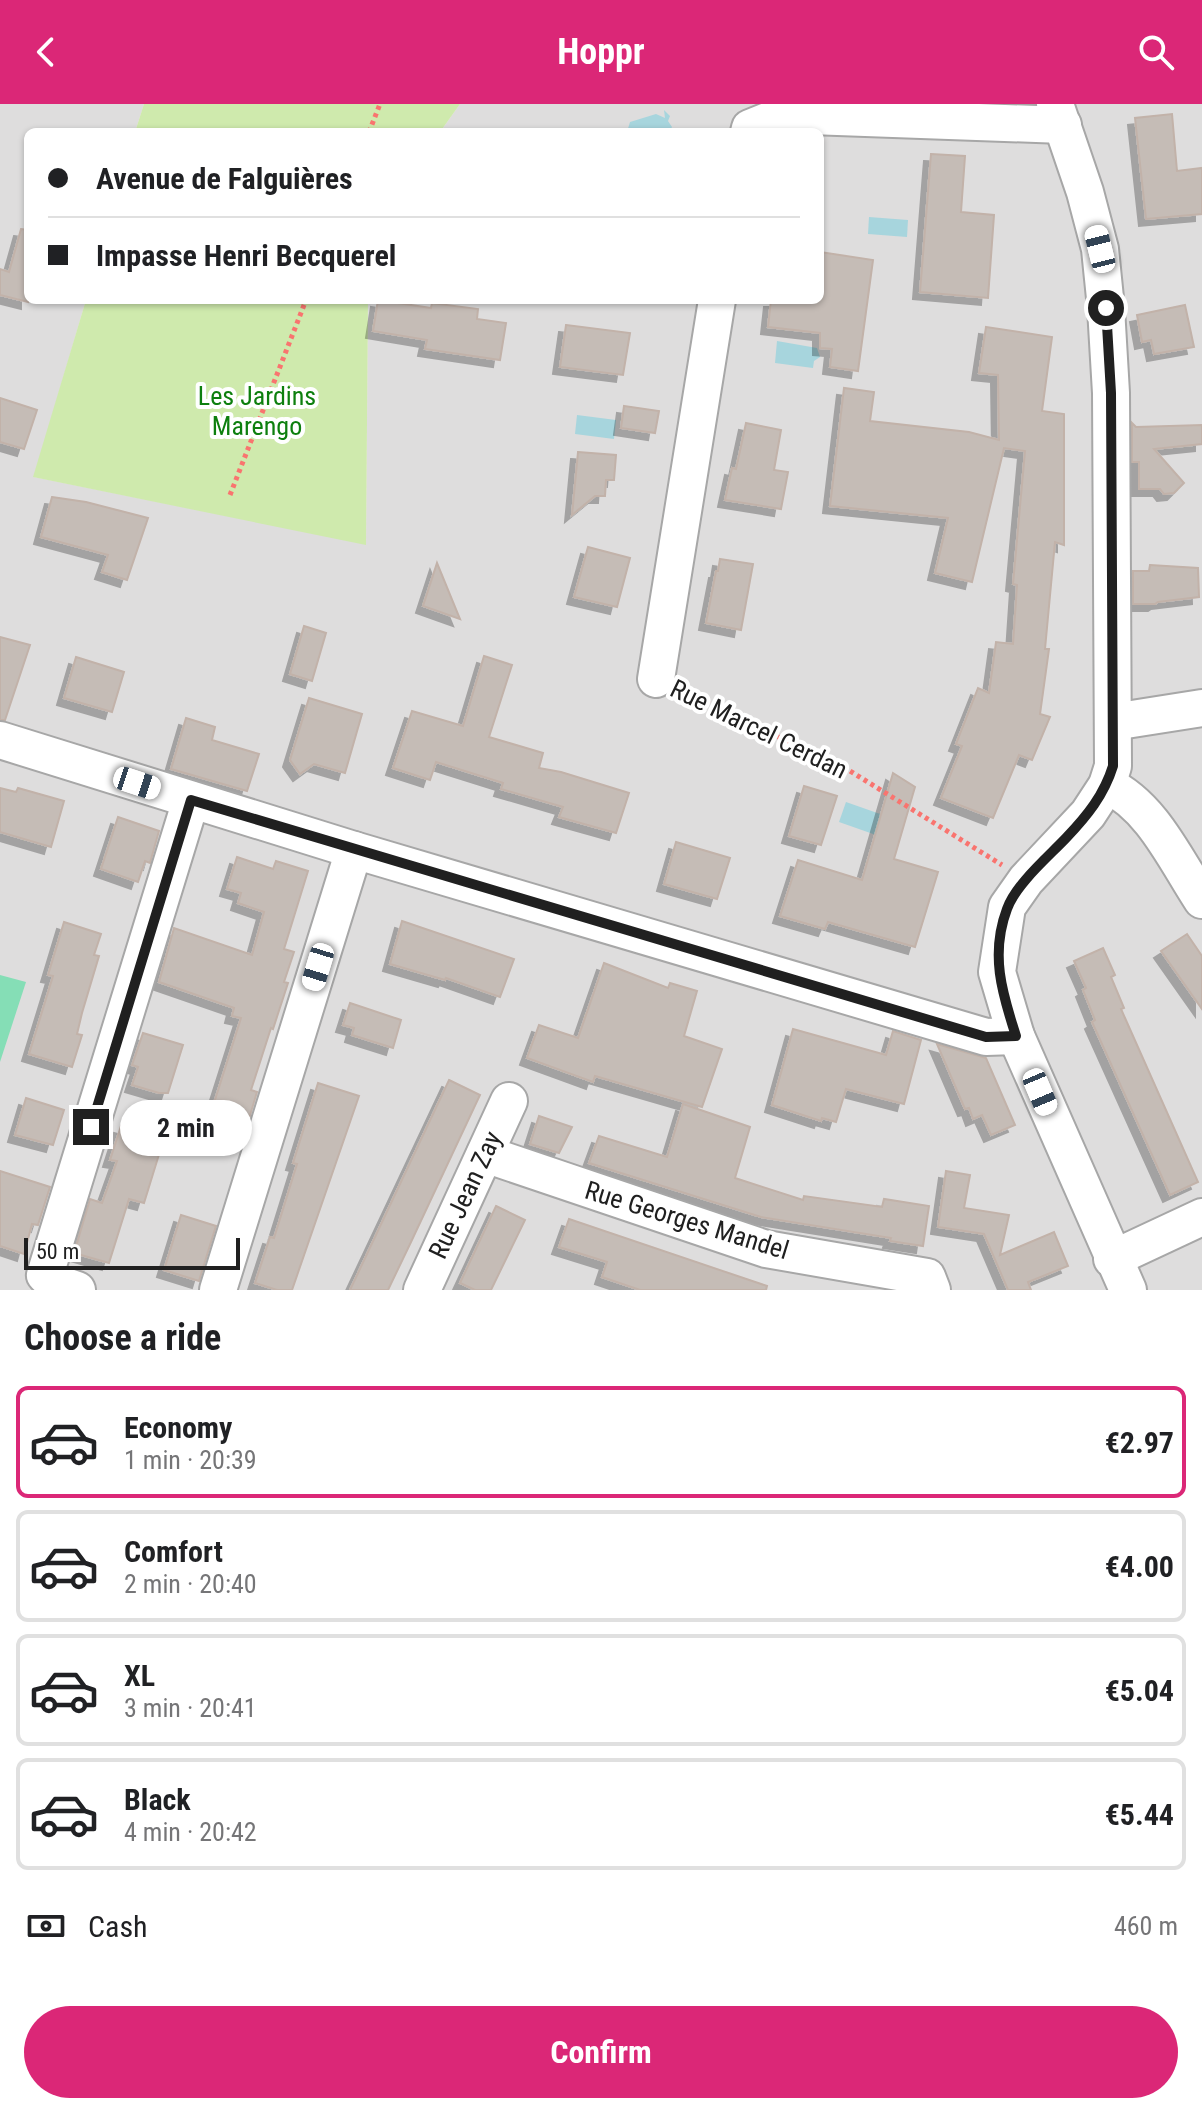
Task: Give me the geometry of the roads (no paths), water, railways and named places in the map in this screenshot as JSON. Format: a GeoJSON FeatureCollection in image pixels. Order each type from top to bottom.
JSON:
{"type":"FeatureCollection","features":[{"type":"Feature","properties":{"kind":"street"},"geometry":{"type":"LineString","coordinates":[[750,128],[782,115],[1059,114],[1100,249],[1106,308],[1111,393],[1113,766],[1107,785],[1088,814],[1026,880],[1007,907],[997,972],[1016,1036],[1120,1274],[1202,1217]]}},
{"type":"Feature","properties":{"kind":"street","name":"Rue Marcel Cerdan"},"geometry":{"type":"LineString","coordinates":[[656,679],[716,304]]}},
{"type":"Feature","properties":{"kind":"street"},"geometry":{"type":"LineString","coordinates":[[1113,722],[1202,708]]}},
{"type":"Feature","properties":{"kind":"street"},"geometry":{"type":"LineString","coordinates":[[0,740],[354,850],[986,1037],[1016,1036]]}},
{"type":"Feature","properties":{"kind":"street"},"geometry":{"type":"LineString","coordinates":[[1107,785],[1143,810],[1202,900]]}},
{"type":"Feature","properties":{"kind":"street"},"geometry":{"type":"LineString","coordinates":[[77,1290],[51,1281],[45,1275],[191,800]]}},
{"type":"Feature","properties":{"kind":"street"},"geometry":{"type":"LineString","coordinates":[[218,1290],[354,850]]}},
{"type":"Feature","properties":{"kind":"street","name":"Rue Jean Zay"},"geometry":{"type":"LineString","coordinates":[[422,1290],[509,1101]]}},
{"type":"Feature","properties":{"kind":"street","name":"Rue Georges Mandel"},"geometry":{"type":"LineString","coordinates":[[485,1154],[766,1249],[927,1277],[932,1290]]}},
{"type":"Feature","properties":{"kind":"water"},"geometry":{"type":"Polygon","coordinates":[[[664,110],[670,116],[668,121],[671,128],[628,128],[630,122],[656,114],[665,118],[664,110]]]}},
{"type":"Feature","properties":{"kind":"water"},"geometry":{"type":"Polygon","coordinates":[[[869,217],[908,220],[907,237],[868,234],[869,217]]]}},
{"type":"Feature","properties":{"kind":"water"},"geometry":{"type":"Polygon","coordinates":[[[777,341],[817,348],[820,357],[814,361],[813,368],[775,363],[777,341]]]}},
{"type":"Feature","properties":{"kind":"water"},"geometry":{"type":"Polygon","coordinates":[[[577,415],[616,420],[614,439],[575,434],[577,415]]]}},
{"type":"Feature","properties":{"kind":"water"},"geometry":{"type":"Polygon","coordinates":[[[846,802],[883,815],[876,835],[839,822],[846,802]]]}},
{"type":"Feature","properties":{"kind":"park label","name":"Les Jardins Marengo"},"geometry":{"type":"Point","coordinates":[257,411]}}]}
